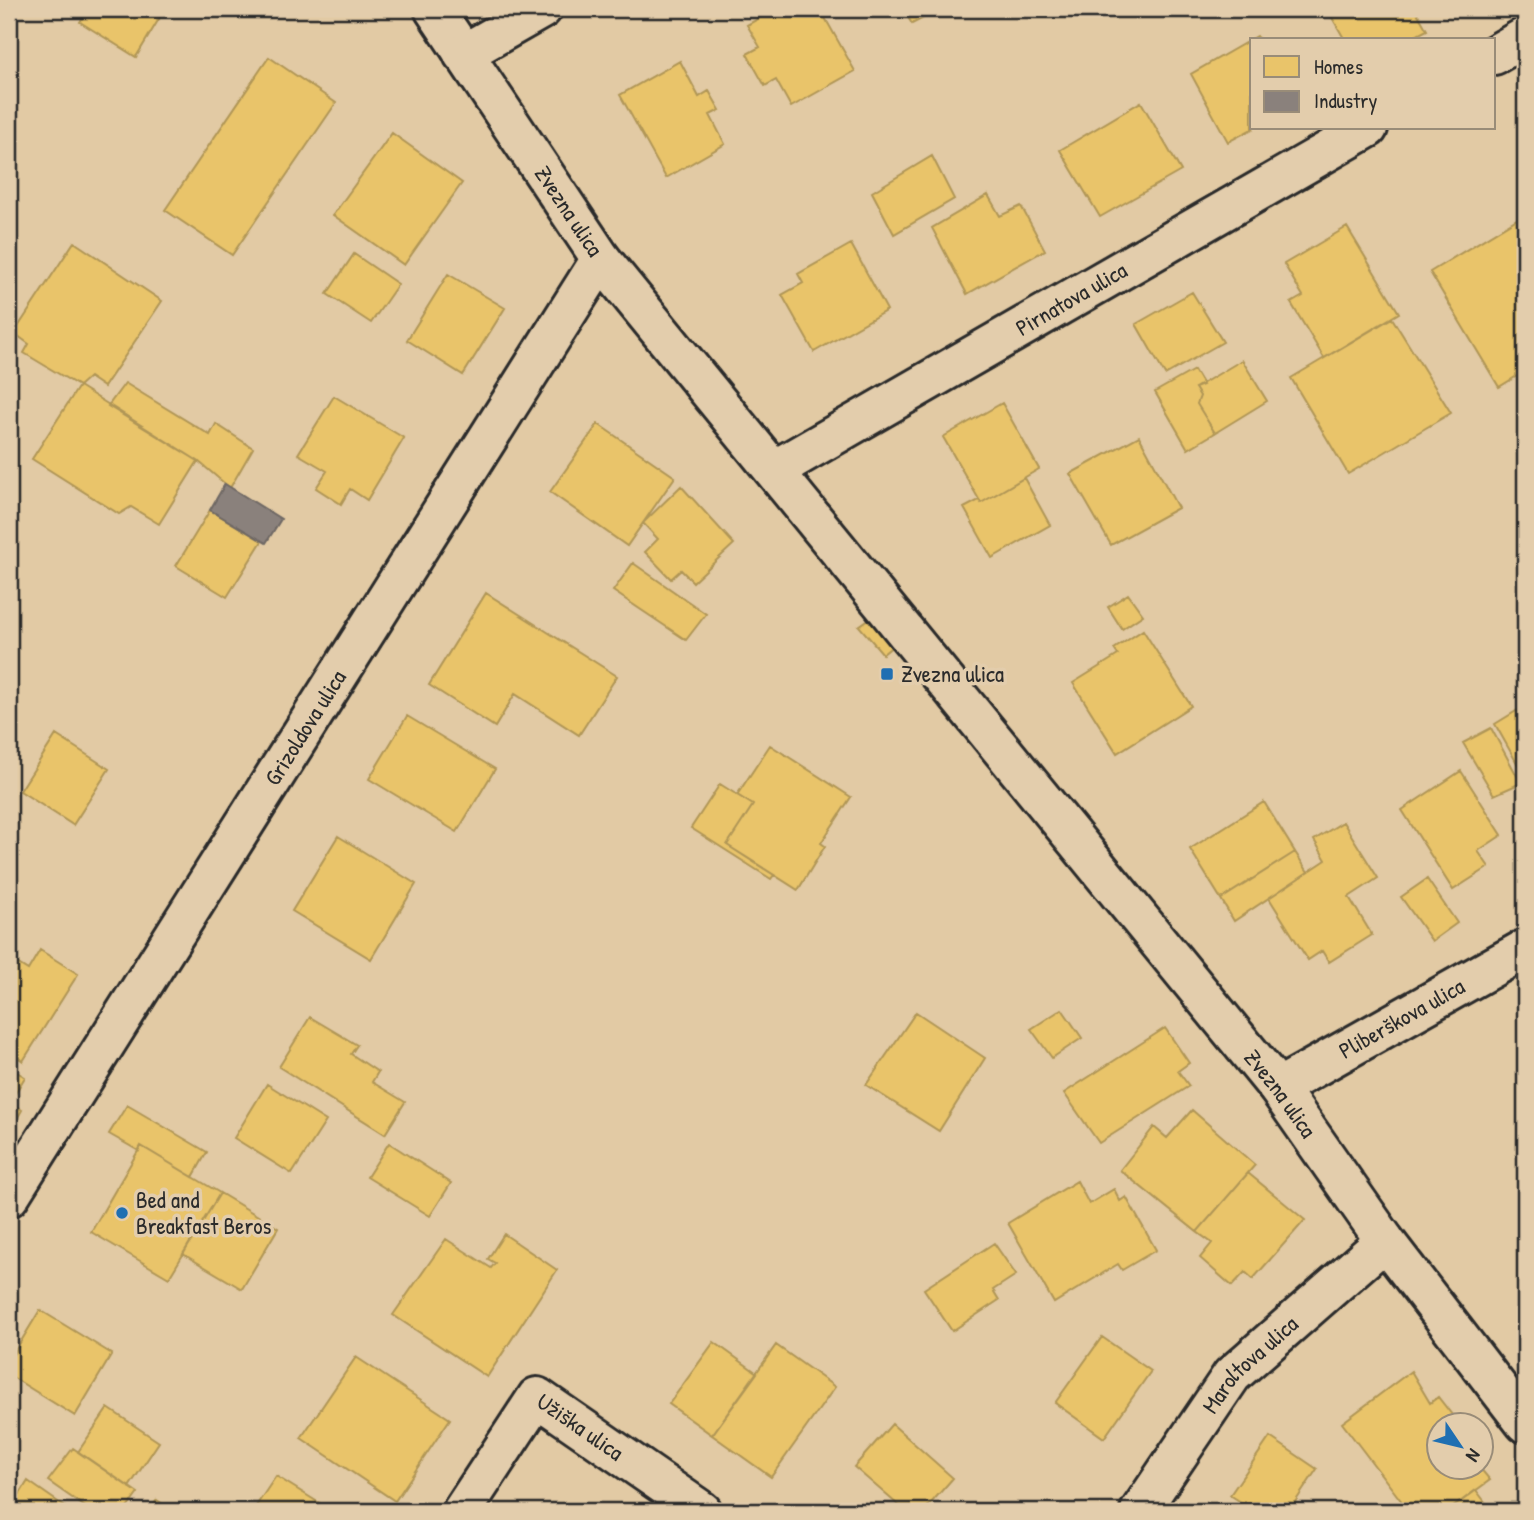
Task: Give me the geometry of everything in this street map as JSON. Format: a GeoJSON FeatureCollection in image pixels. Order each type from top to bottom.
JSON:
{"type":"FeatureCollection","features":[{"type":"Feature","properties":{"kind":"street","name":"Zvezna ulica"},"geometry":{"type":"LineString","coordinates":[[434,9],[601,259],[1278,1088],[1385,1241],[1525,1423]]}},
{"type":"Feature","properties":{"kind":"street"},"geometry":{"type":"LineString","coordinates":[[463,54],[542,9]]}},
{"type":"Feature","properties":{"kind":"street"},"geometry":{"type":"LineString","coordinates":[[1496,54],[1525,37]]}},
{"type":"Feature","properties":{"kind":"street","name":"Pirnatova ulica"},"geometry":{"type":"LineString","coordinates":[[774,470],[1365,130]]}},
{"type":"Feature","properties":{"kind":"street","name":"Grizoldova ulica"},"geometry":{"type":"LineString","coordinates":[[9,1197],[601,259]]}},
{"type":"Feature","properties":{"kind":"street","name":"Pliberškova ulica"},"geometry":{"type":"LineString","coordinates":[[1278,1088],[1525,949]]}},
{"type":"Feature","properties":{"kind":"street","name":"Maroltova ulica"},"geometry":{"type":"LineString","coordinates":[[1140,1511],[1232,1376],[1385,1241]]}},
{"type":"Feature","properties":{"kind":"street","name":"Užiška ulica"},"geometry":{"type":"LineString","coordinates":[[462,1511],[537,1397],[702,1511]]}},
{"type":"Feature","properties":{"kind":"building: Homes"},"geometry":{"type":"Polygon","coordinates":[[[88,9],[165,9],[136,57],[80,22],[88,9]]]}},
{"type":"Feature","properties":{"kind":"building: Homes"},"geometry":{"type":"Polygon","coordinates":[[[776,9],[820,9],[855,71],[791,107],[776,80],[765,86],[747,54],[760,47],[747,25],[776,9]]]}},
{"type":"Feature","properties":{"kind":"building: Homes"},"geometry":{"type":"Polygon","coordinates":[[[903,9],[941,9],[912,24],[903,9]]]}},
{"type":"Feature","properties":{"kind":"building: Homes"},"geometry":{"type":"Polygon","coordinates":[[[1327,9],[1415,9],[1427,30],[1412,38],[1344,38],[1327,9]]]}},
{"type":"Feature","properties":{"kind":"building: Homes"},"geometry":{"type":"Polygon","coordinates":[[[1250,40],[1250,130],[1228,142],[1191,74],[1250,40]]]}},
{"type":"Feature","properties":{"kind":"building: Homes"},"geometry":{"type":"Polygon","coordinates":[[[269,57],[336,103],[232,255],[165,210],[269,57]]]}},
{"type":"Feature","properties":{"kind":"building: Homes"},"geometry":{"type":"Polygon","coordinates":[[[680,61],[699,97],[709,91],[720,110],[710,115],[725,144],[666,178],[620,95],[680,61]]]}},
{"type":"Feature","properties":{"kind":"building: Homes"},"geometry":{"type":"Polygon","coordinates":[[[1141,102],[1181,171],[1100,217],[1060,150],[1141,102]]]}},
{"type":"Feature","properties":{"kind":"building: Homes"},"geometry":{"type":"Polygon","coordinates":[[[392,133],[462,183],[404,265],[333,215],[392,133]]]}},
{"type":"Feature","properties":{"kind":"building: Homes"},"geometry":{"type":"Polygon","coordinates":[[[932,156],[954,199],[894,234],[872,192],[932,156]]]}},
{"type":"Feature","properties":{"kind":"building: Homes"},"geometry":{"type":"Polygon","coordinates":[[[988,195],[1000,216],[1021,206],[1045,250],[967,294],[932,228],[988,195]]]}},
{"type":"Feature","properties":{"kind":"building: Homes"},"geometry":{"type":"Polygon","coordinates":[[[1522,216],[1525,221],[1525,371],[1499,387],[1430,272],[1522,216]]]}},
{"type":"Feature","properties":{"kind":"building: Homes"},"geometry":{"type":"Polygon","coordinates":[[[1347,227],[1399,313],[1324,358],[1291,303],[1303,296],[1284,264],[1347,227]]]}},
{"type":"Feature","properties":{"kind":"building: Homes"},"geometry":{"type":"Polygon","coordinates":[[[74,242],[162,301],[104,387],[89,377],[79,386],[24,353],[29,344],[14,333],[74,242]]]}},
{"type":"Feature","properties":{"kind":"building: Homes"},"geometry":{"type":"Polygon","coordinates":[[[851,244],[887,310],[814,352],[782,295],[803,283],[798,274],[851,244]]]}},
{"type":"Feature","properties":{"kind":"building: Homes"},"geometry":{"type":"Polygon","coordinates":[[[354,254],[398,284],[371,323],[327,294],[354,254]]]}},
{"type":"Feature","properties":{"kind":"building: Homes"},"geometry":{"type":"Polygon","coordinates":[[[448,274],[505,308],[463,375],[407,340],[448,274]]]}},
{"type":"Feature","properties":{"kind":"building: Homes"},"geometry":{"type":"Polygon","coordinates":[[[1192,292],[1223,342],[1165,375],[1136,324],[1192,292]]]}},
{"type":"Feature","properties":{"kind":"building: Homes"},"geometry":{"type":"Polygon","coordinates":[[[1392,318],[1451,413],[1348,474],[1291,378],[1392,318]]]}},
{"type":"Feature","properties":{"kind":"building: Homes"},"geometry":{"type":"Polygon","coordinates":[[[1242,360],[1267,401],[1215,433],[1197,404],[1200,396],[1195,388],[1242,360]]]}},
{"type":"Feature","properties":{"kind":"building: Homes"},"geometry":{"type":"Polygon","coordinates":[[[1194,370],[1203,385],[1195,388],[1200,396],[1197,404],[1215,433],[1188,449],[1155,392],[1194,370]]]}},
{"type":"Feature","properties":{"kind":"building: Homes"},"geometry":{"type":"Polygon","coordinates":[[[125,383],[210,435],[216,424],[253,448],[230,488],[198,461],[108,406],[125,383]]]}},
{"type":"Feature","properties":{"kind":"building: Homes"},"geometry":{"type":"Polygon","coordinates":[[[79,386],[198,461],[159,524],[131,507],[119,514],[32,459],[79,386]]]}},
{"type":"Feature","properties":{"kind":"building: Homes"},"geometry":{"type":"Polygon","coordinates":[[[334,396],[404,438],[367,500],[350,489],[341,504],[316,488],[327,471],[298,454],[334,396]]]}},
{"type":"Feature","properties":{"kind":"building: Homes"},"geometry":{"type":"Polygon","coordinates":[[[1002,403],[1039,469],[981,503],[943,437],[1002,403]]]}},
{"type":"Feature","properties":{"kind":"building: Homes"},"geometry":{"type":"Polygon","coordinates":[[[598,424],[675,477],[627,546],[550,492],[598,424]]]}},
{"type":"Feature","properties":{"kind":"building: Homes"},"geometry":{"type":"Polygon","coordinates":[[[1139,436],[1178,508],[1111,545],[1070,474],[1139,436]]]}},
{"type":"Feature","properties":{"kind":"building: Homes"},"geometry":{"type":"Polygon","coordinates":[[[1024,478],[1050,525],[992,558],[964,508],[979,500],[981,503],[1024,478]]]}},
{"type":"Feature","properties":{"kind":"building: Homes"},"geometry":{"type":"Polygon","coordinates":[[[681,486],[734,544],[693,582],[681,570],[671,579],[645,552],[658,539],[643,523],[681,486]]]}},
{"type":"Feature","properties":{"kind":"building: Homes"},"geometry":{"type":"Polygon","coordinates":[[[210,510],[262,541],[227,597],[176,566],[210,510]]]}},
{"type":"Feature","properties":{"kind":"building: Homes"},"geometry":{"type":"Polygon","coordinates":[[[633,563],[706,614],[686,640],[613,591],[633,563]]]}},
{"type":"Feature","properties":{"kind":"building: Homes"},"geometry":{"type":"Polygon","coordinates":[[[486,593],[617,676],[579,735],[515,694],[495,727],[429,685],[486,593]]]}},
{"type":"Feature","properties":{"kind":"building: Homes"},"geometry":{"type":"Polygon","coordinates":[[[1128,594],[1143,615],[1122,629],[1108,607],[1128,594]]]}},
{"type":"Feature","properties":{"kind":"building: Homes"},"geometry":{"type":"Polygon","coordinates":[[[873,616],[894,645],[883,654],[859,626],[873,616]]]}},
{"type":"Feature","properties":{"kind":"building: Homes"},"geometry":{"type":"Polygon","coordinates":[[[1143,630],[1191,706],[1117,753],[1073,683],[1118,655],[1114,649],[1143,630]]]}},
{"type":"Feature","properties":{"kind":"building: Homes"},"geometry":{"type":"Polygon","coordinates":[[[1518,710],[1525,723],[1525,761],[1518,765],[1495,724],[1518,710]]]}},
{"type":"Feature","properties":{"kind":"building: Homes"},"geometry":{"type":"Polygon","coordinates":[[[407,716],[495,769],[457,832],[369,779],[407,716]]]}},
{"type":"Feature","properties":{"kind":"building: Homes"},"geometry":{"type":"Polygon","coordinates":[[[1491,728],[1521,783],[1494,795],[1463,743],[1491,728]]]}},
{"type":"Feature","properties":{"kind":"building: Homes"},"geometry":{"type":"Polygon","coordinates":[[[56,735],[109,769],[73,825],[20,791],[56,735]]]}},
{"type":"Feature","properties":{"kind":"building: Homes"},"geometry":{"type":"Polygon","coordinates":[[[770,745],[851,797],[821,843],[825,846],[798,890],[727,845],[753,805],[737,795],[770,745]]]}},
{"type":"Feature","properties":{"kind":"building: Homes"},"geometry":{"type":"Polygon","coordinates":[[[1461,771],[1502,835],[1478,851],[1489,867],[1453,890],[1402,810],[1461,771]]]}},
{"type":"Feature","properties":{"kind":"building: Homes"},"geometry":{"type":"Polygon","coordinates":[[[720,784],[753,805],[727,845],[774,875],[771,879],[691,828],[720,784]]]}},
{"type":"Feature","properties":{"kind":"building: Homes"},"geometry":{"type":"Polygon","coordinates":[[[1264,802],[1295,852],[1221,899],[1190,849],[1264,802]]]}},
{"type":"Feature","properties":{"kind":"building: Homes"},"geometry":{"type":"Polygon","coordinates":[[[1343,822],[1378,878],[1349,897],[1372,935],[1329,962],[1322,951],[1308,960],[1269,898],[1326,860],[1314,840],[1343,822]]]}},
{"type":"Feature","properties":{"kind":"building: Homes"},"geometry":{"type":"Polygon","coordinates":[[[338,836],[416,884],[371,959],[292,911],[338,836]]]}},
{"type":"Feature","properties":{"kind":"building: Homes"},"geometry":{"type":"Polygon","coordinates":[[[1295,852],[1308,872],[1234,921],[1221,899],[1295,852]]]}},
{"type":"Feature","properties":{"kind":"building: Homes"},"geometry":{"type":"Polygon","coordinates":[[[1427,879],[1457,923],[1432,941],[1401,897],[1427,879]]]}},
{"type":"Feature","properties":{"kind":"building: Homes"},"geometry":{"type":"Polygon","coordinates":[[[40,950],[78,974],[23,1061],[9,1051],[9,958],[28,970],[40,950]]]}},
{"type":"Feature","properties":{"kind":"building: Homes"},"geometry":{"type":"Polygon","coordinates":[[[1062,1009],[1082,1038],[1052,1058],[1031,1029],[1062,1009]]]}},
{"type":"Feature","properties":{"kind":"building: Homes"},"geometry":{"type":"Polygon","coordinates":[[[916,1012],[985,1058],[939,1131],[866,1085],[916,1012]]]}},
{"type":"Feature","properties":{"kind":"building: Homes"},"geometry":{"type":"Polygon","coordinates":[[[310,1017],[357,1045],[351,1054],[378,1072],[372,1082],[405,1102],[385,1134],[279,1067],[310,1017]]]}},
{"type":"Feature","properties":{"kind":"building: Homes"},"geometry":{"type":"Polygon","coordinates":[[[1165,1028],[1189,1063],[1178,1071],[1189,1086],[1099,1143],[1064,1093],[1165,1028]]]}},
{"type":"Feature","properties":{"kind":"building: Homes"},"geometry":{"type":"Polygon","coordinates":[[[9,1067],[25,1077],[10,1102],[22,1110],[9,1133],[9,1067]]]}},
{"type":"Feature","properties":{"kind":"building: Homes"},"geometry":{"type":"Polygon","coordinates":[[[267,1084],[326,1121],[292,1174],[234,1138],[267,1084]]]}},
{"type":"Feature","properties":{"kind":"building: Homes"},"geometry":{"type":"Polygon","coordinates":[[[127,1105],[207,1152],[193,1177],[141,1146],[139,1151],[109,1134],[127,1105]]]}},
{"type":"Feature","properties":{"kind":"building: Homes"},"geometry":{"type":"Polygon","coordinates":[[[1192,1110],[1255,1165],[1197,1232],[1120,1170],[1154,1127],[1167,1138],[1192,1110]]]}},
{"type":"Feature","properties":{"kind":"building: Homes"},"geometry":{"type":"Polygon","coordinates":[[[389,1143],[451,1183],[430,1216],[367,1177],[389,1143]]]}},
{"type":"Feature","properties":{"kind":"building: Homes"},"geometry":{"type":"Polygon","coordinates":[[[141,1146],[220,1193],[169,1278],[91,1232],[141,1146]]]}},
{"type":"Feature","properties":{"kind":"building: Homes"},"geometry":{"type":"Polygon","coordinates":[[[1248,1173],[1305,1220],[1253,1279],[1245,1272],[1232,1286],[1200,1258],[1212,1243],[1197,1232],[1248,1173]]]}},
{"type":"Feature","properties":{"kind":"building: Homes"},"geometry":{"type":"Polygon","coordinates":[[[1077,1181],[1089,1204],[1114,1189],[1120,1201],[1126,1197],[1156,1250],[1122,1270],[1118,1264],[1054,1303],[1008,1223],[1077,1181]]]}},
{"type":"Feature","properties":{"kind":"building: Homes"},"geometry":{"type":"Polygon","coordinates":[[[220,1193],[278,1228],[242,1289],[183,1254],[220,1193]]]}},
{"type":"Feature","properties":{"kind":"building: Homes"},"geometry":{"type":"Polygon","coordinates":[[[504,1234],[557,1270],[487,1377],[393,1315],[446,1239],[491,1268],[495,1263],[488,1259],[504,1234]]]}},
{"type":"Feature","properties":{"kind":"building: Homes"},"geometry":{"type":"Polygon","coordinates":[[[994,1243],[1016,1275],[993,1290],[999,1300],[952,1331],[924,1289],[994,1243]]]}},
{"type":"Feature","properties":{"kind":"building: Homes"},"geometry":{"type":"Polygon","coordinates":[[[40,1310],[112,1354],[75,1416],[9,1375],[9,1361],[40,1310]]]}},
{"type":"Feature","properties":{"kind":"building: Homes"},"geometry":{"type":"Polygon","coordinates":[[[1102,1337],[1151,1371],[1104,1438],[1055,1403],[1102,1337]]]}},
{"type":"Feature","properties":{"kind":"building: Homes"},"geometry":{"type":"Polygon","coordinates":[[[714,1342],[757,1373],[712,1435],[669,1404],[714,1342]]]}},
{"type":"Feature","properties":{"kind":"building: Homes"},"geometry":{"type":"Polygon","coordinates":[[[776,1345],[835,1387],[771,1477],[712,1435],[776,1345]]]}},
{"type":"Feature","properties":{"kind":"building: Homes"},"geometry":{"type":"Polygon","coordinates":[[[356,1357],[450,1419],[395,1501],[301,1438],[356,1357]]]}},
{"type":"Feature","properties":{"kind":"building: Homes"},"geometry":{"type":"Polygon","coordinates":[[[1411,1371],[1430,1403],[1438,1397],[1450,1412],[1426,1412],[1426,1482],[1487,1482],[1448,1511],[1409,1511],[1342,1423],[1411,1371]]]}},
{"type":"Feature","properties":{"kind":"building: Homes"},"geometry":{"type":"Polygon","coordinates":[[[108,1408],[159,1442],[129,1487],[78,1452],[108,1408]]]}},
{"type":"Feature","properties":{"kind":"building: Homes"},"geometry":{"type":"Polygon","coordinates":[[[892,1424],[953,1478],[924,1511],[905,1511],[854,1467],[892,1424]]]}},
{"type":"Feature","properties":{"kind":"building: Homes"},"geometry":{"type":"Polygon","coordinates":[[[1270,1437],[1317,1469],[1289,1511],[1239,1511],[1244,1504],[1230,1495],[1270,1437]]]}},
{"type":"Feature","properties":{"kind":"building: Homes"},"geometry":{"type":"Polygon","coordinates":[[[73,1448],[138,1493],[125,1511],[91,1511],[48,1481],[73,1448]]]}},
{"type":"Feature","properties":{"kind":"building: Homes"},"geometry":{"type":"Polygon","coordinates":[[[276,1476],[332,1511],[262,1511],[256,1506],[276,1476]]]}},
{"type":"Feature","properties":{"kind":"building: Homes"},"geometry":{"type":"Polygon","coordinates":[[[28,1481],[71,1511],[9,1511],[28,1481]]]}},
{"type":"Feature","properties":{"kind":"building: Homes"},"geometry":{"type":"Polygon","coordinates":[[[1476,1490],[1492,1511],[1448,1511],[1476,1490]]]}},
{"type":"Feature","properties":{"kind":"building: Homes"},"geometry":{"type":"Polygon","coordinates":[[[157,1500],[173,1511],[149,1511],[157,1500]]]}},
{"type":"Feature","properties":{"kind":"building: Industry"},"geometry":{"type":"Polygon","coordinates":[[[225,484],[281,519],[266,543],[210,510],[225,484]]]}},
{"type":"Feature","properties":{"kind":"place","name":"Zvezna ulica"},"geometry":{"type":"Point","coordinates":[887,674]}},
{"type":"Feature","properties":{"kind":"place","name":"Bed and Breakfast Beros"},"geometry":{"type":"Point","coordinates":[122,1213]}}]}
